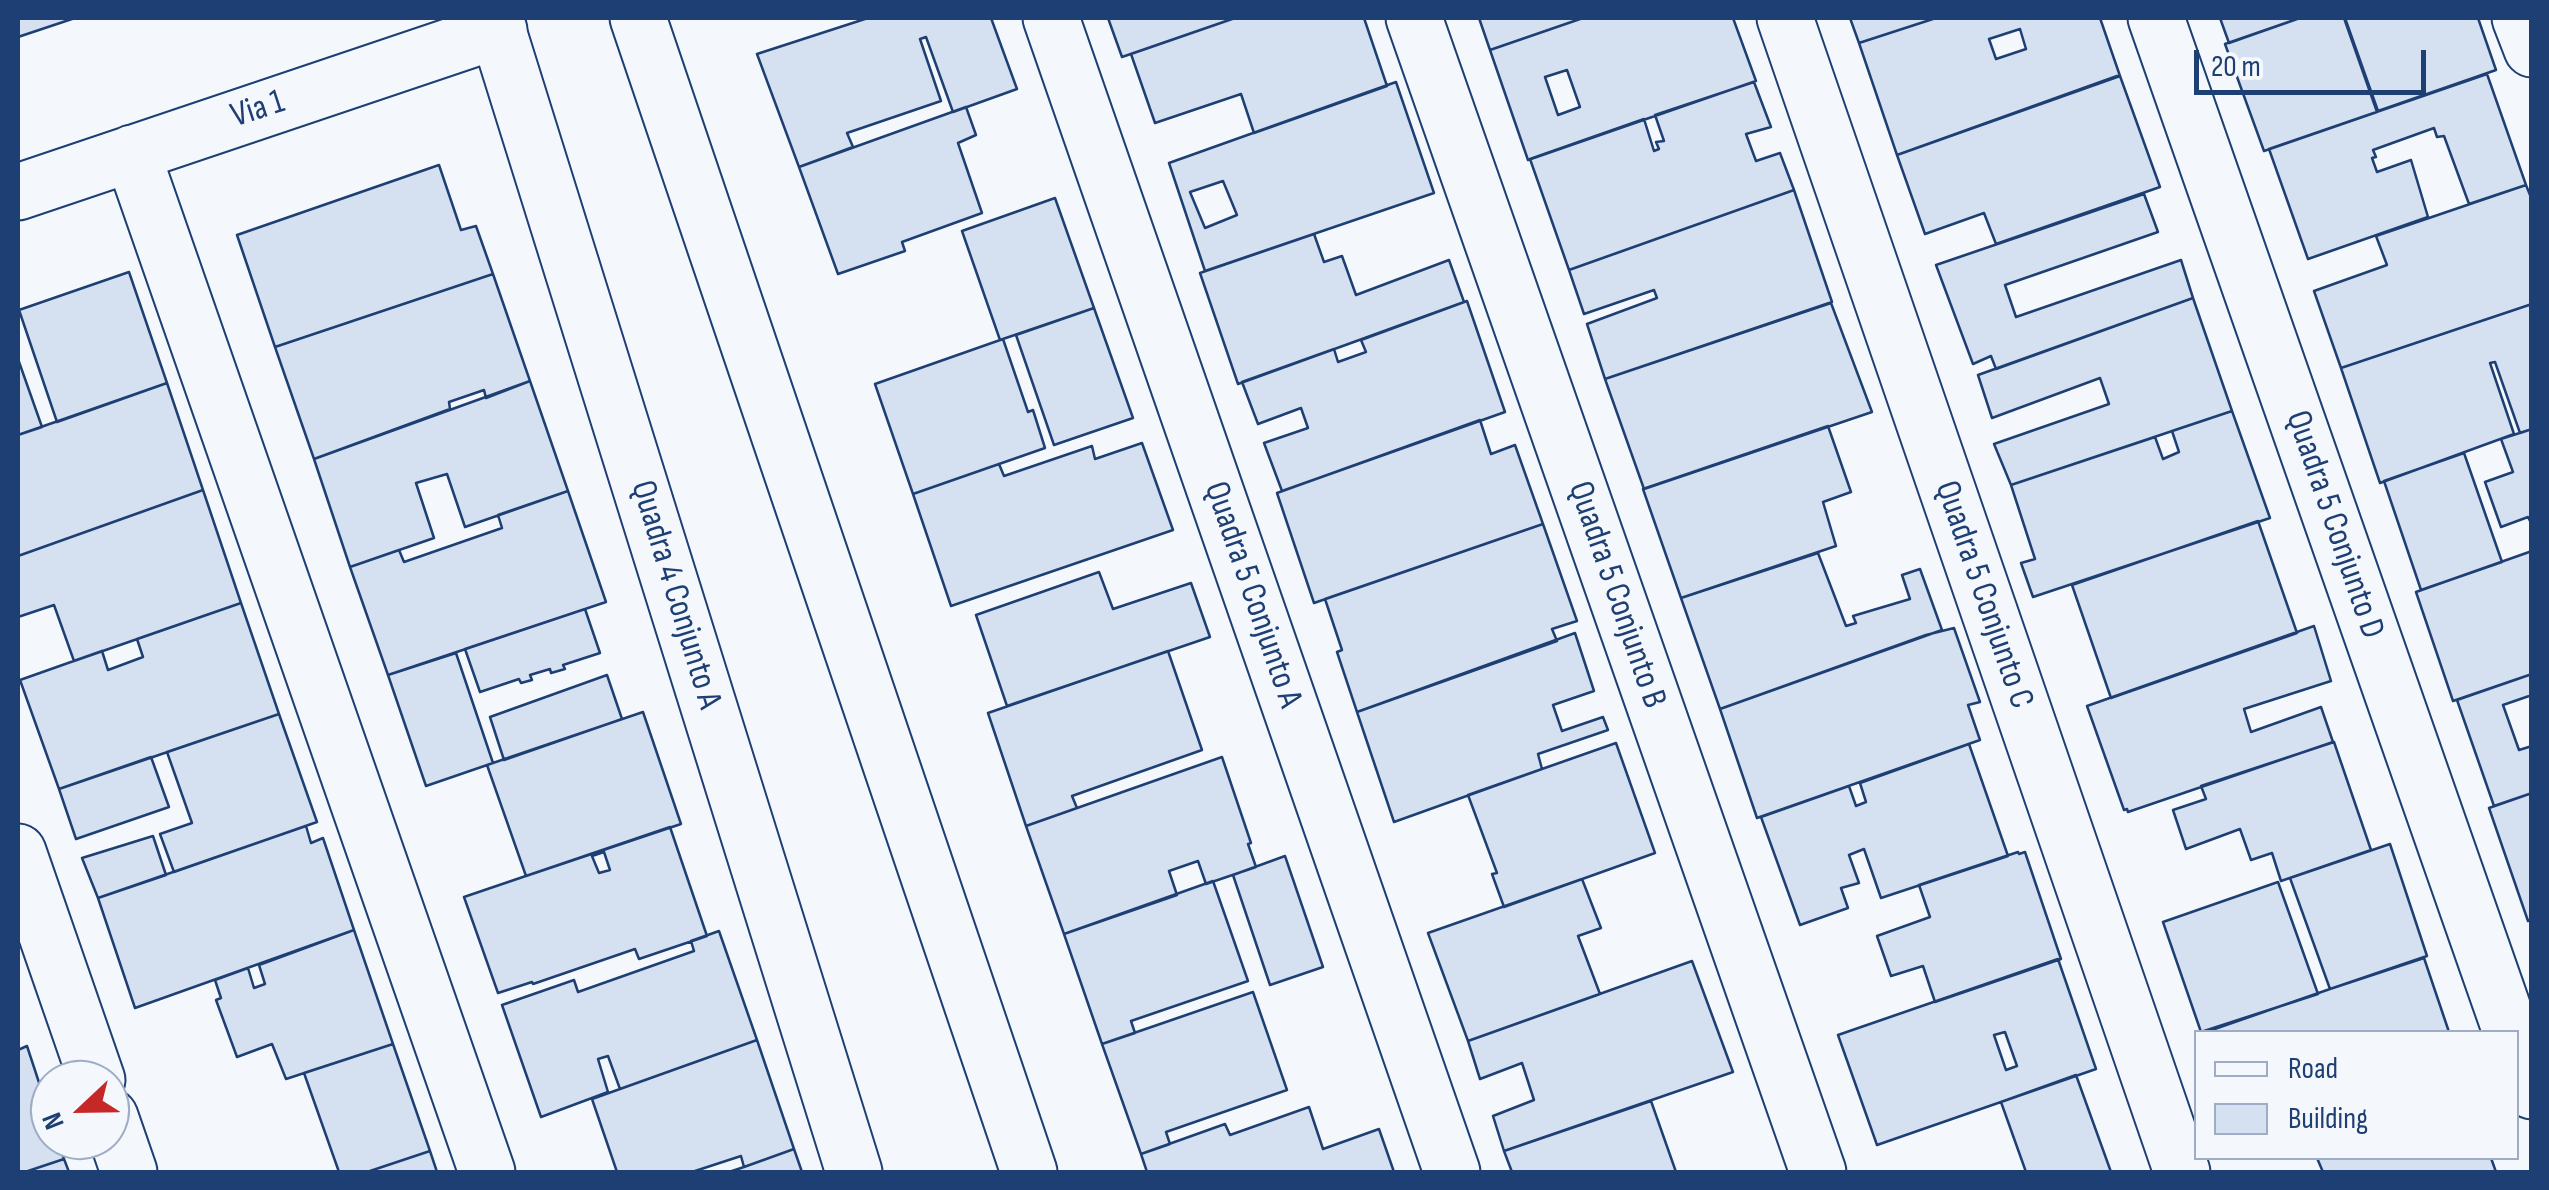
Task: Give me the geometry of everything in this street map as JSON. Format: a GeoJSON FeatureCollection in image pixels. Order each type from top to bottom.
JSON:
{"type":"FeatureCollection","features":[{"type":"Feature","properties":{"kind":"street"},"geometry":{"type":"LineString","coordinates":[[638,18],[1027,1172]]}},
{"type":"Feature","properties":{"kind":"street","name":"Quadra 5 Conjunto A"},"geometry":{"type":"LineString","coordinates":[[1051,18],[1452,1172]]}},
{"type":"Feature","properties":{"kind":"street","name":"Quadra 5 Conjunto B"},"geometry":{"type":"LineString","coordinates":[[1414,18],[1818,1172]]}},
{"type":"Feature","properties":{"kind":"street","name":"Quadra 5 Conjunto C"},"geometry":{"type":"LineString","coordinates":[[1785,18],[2182,1172]]}},
{"type":"Feature","properties":{"kind":"street","name":"Quadra 5 Conjunto D"},"geometry":{"type":"LineString","coordinates":[[2156,18],[2510,1030]]}},
{"type":"Feature","properties":{"kind":"street"},"geometry":{"type":"LineString","coordinates":[[2520,18],[2532,49]]}},
{"type":"Feature","properties":{"kind":"street","name":"Via 1"},"geometry":{"type":"LineString","coordinates":[[18,192],[497,24]]}},
{"type":"Feature","properties":{"kind":"street","name":"Quadra 4 Conjunto A"},"geometry":{"type":"LineString","coordinates":[[497,24],[854,1172]]}},
{"type":"Feature","properties":{"kind":"street"},"geometry":{"type":"LineString","coordinates":[[132,152],[487,1172]]}},
{"type":"Feature","properties":{"kind":"street"},"geometry":{"type":"LineString","coordinates":[[18,852],[90,1060]]}},
{"type":"Feature","properties":{"kind":"street"},"geometry":{"type":"LineString","coordinates":[[2519,1056],[2532,1092]]}},
{"type":"Feature","properties":{"kind":"building"},"geometry":{"type":"Polygon","coordinates":[[[18,18],[75,18],[18,37],[18,18]]]}},
{"type":"Feature","properties":{"kind":"building"},"geometry":{"type":"Polygon","coordinates":[[[868,18],[991,18],[1017,89],[953,112],[926,37],[920,39],[941,101],[847,133],[853,147],[799,167],[757,54],[868,18]]]}},
{"type":"Feature","properties":{"kind":"building"},"geometry":{"type":"Polygon","coordinates":[[[1108,18],[1235,18],[1122,57],[1108,18]]]}},
{"type":"Feature","properties":{"kind":"building"},"geometry":{"type":"Polygon","coordinates":[[[1235,18],[1364,18],[1387,86],[1254,133],[1241,94],[1155,123],[1131,54],[1235,18]]]}},
{"type":"Feature","properties":{"kind":"building"},"geometry":{"type":"Polygon","coordinates":[[[1479,18],[1583,18],[1490,50],[1479,18]]]}},
{"type":"Feature","properties":{"kind":"building"},"geometry":{"type":"Polygon","coordinates":[[[1583,18],[1733,18],[1756,81],[1528,160],[1490,50],[1583,18]],[[1567,70],[1545,77],[1558,115],[1580,107],[1567,70]]]}},
{"type":"Feature","properties":{"kind":"building"},"geometry":{"type":"Polygon","coordinates":[[[1850,18],[1936,18],[1859,43],[1850,18]]]}},
{"type":"Feature","properties":{"kind":"building"},"geometry":{"type":"Polygon","coordinates":[[[1936,18],[2100,18],[2120,76],[1897,155],[1859,43],[1936,18]],[[2020,29],[1989,39],[1996,59],[2026,49],[2020,29]]]}},
{"type":"Feature","properties":{"kind":"building"},"geometry":{"type":"Polygon","coordinates":[[[2220,18],[2300,18],[2229,43],[2220,18]]]}},
{"type":"Feature","properties":{"kind":"building"},"geometry":{"type":"Polygon","coordinates":[[[2300,18],[2344,18],[2377,112],[2264,151],[2225,44],[2300,18]]]}},
{"type":"Feature","properties":{"kind":"building"},"geometry":{"type":"Polygon","coordinates":[[[2345,18],[2478,18],[2496,70],[2378,111],[2345,18]]]}},
{"type":"Feature","properties":{"kind":"building"},"geometry":{"type":"Polygon","coordinates":[[[2487,74],[2526,185],[2469,204],[2444,136],[2437,137],[2434,128],[2373,150],[2376,157],[2372,158],[2377,172],[2411,160],[2428,217],[2308,259],[2269,149],[2487,74]]]}},
{"type":"Feature","properties":{"kind":"building"},"geometry":{"type":"Polygon","coordinates":[[[2117,76],[2160,187],[1996,244],[1984,213],[1925,234],[1897,155],[2117,76]]]}},
{"type":"Feature","properties":{"kind":"building"},"geometry":{"type":"Polygon","coordinates":[[[1396,82],[1434,193],[1205,271],[1169,163],[1396,82]],[[1223,181],[1190,192],[1205,228],[1237,215],[1223,181]]]}},
{"type":"Feature","properties":{"kind":"building"},"geometry":{"type":"Polygon","coordinates":[[[1754,82],[1771,127],[1746,134],[1756,161],[1780,153],[1794,190],[1569,270],[1530,159],[1644,119],[1654,151],[1659,149],[1656,142],[1664,141],[1655,115],[1754,82]]]}},
{"type":"Feature","properties":{"kind":"building"},"geometry":{"type":"Polygon","coordinates":[[[966,107],[976,135],[958,143],[982,213],[902,242],[905,251],[838,274],[799,167],[966,107]]]}},
{"type":"Feature","properties":{"kind":"building"},"geometry":{"type":"Polygon","coordinates":[[[439,165],[461,230],[476,226],[493,274],[275,347],[237,235],[439,165]]]}},
{"type":"Feature","properties":{"kind":"building"},"geometry":{"type":"Polygon","coordinates":[[[2526,185],[2532,200],[2532,304],[2341,368],[2314,291],[2387,265],[2376,236],[2526,185]]]}},
{"type":"Feature","properties":{"kind":"building"},"geometry":{"type":"Polygon","coordinates":[[[1794,190],[1832,302],[1605,379],[1587,324],[1657,298],[1654,290],[1584,314],[1569,270],[1794,190]]]}},
{"type":"Feature","properties":{"kind":"building"},"geometry":{"type":"Polygon","coordinates":[[[2144,194],[2158,232],[2005,285],[2016,317],[2181,260],[2193,298],[1996,369],[1991,356],[1973,364],[1936,265],[2144,194]]]}},
{"type":"Feature","properties":{"kind":"building"},"geometry":{"type":"Polygon","coordinates":[[[1055,198],[1094,308],[1000,340],[962,231],[1055,198]]]}},
{"type":"Feature","properties":{"kind":"building"},"geometry":{"type":"Polygon","coordinates":[[[1314,234],[1324,262],[1342,256],[1356,295],[1449,260],[1464,302],[1238,384],[1200,273],[1314,234]]]}},
{"type":"Feature","properties":{"kind":"building"},"geometry":{"type":"Polygon","coordinates":[[[129,272],[167,383],[57,422],[19,310],[129,272]]]}},
{"type":"Feature","properties":{"kind":"building"},"geometry":{"type":"Polygon","coordinates":[[[493,274],[530,381],[486,398],[484,390],[449,402],[450,409],[314,459],[275,347],[493,274]]]}},
{"type":"Feature","properties":{"kind":"building"},"geometry":{"type":"Polygon","coordinates":[[[2193,298],[2232,411],[2011,485],[1994,444],[2109,404],[2100,378],[1992,418],[1978,375],[2193,298]]]}},
{"type":"Feature","properties":{"kind":"building"},"geometry":{"type":"Polygon","coordinates":[[[1467,301],[1505,412],[1282,491],[1264,443],[1308,428],[1301,408],[1258,424],[1242,382],[1334,349],[1338,362],[1366,352],[1361,340],[1467,301]]]}},
{"type":"Feature","properties":{"kind":"building"},"geometry":{"type":"Polygon","coordinates":[[[1831,303],[1872,412],[1644,489],[1605,379],[1831,303]]]}},
{"type":"Feature","properties":{"kind":"building"},"geometry":{"type":"Polygon","coordinates":[[[2532,304],[2532,429],[2520,433],[2495,362],[2490,363],[2514,434],[2380,483],[2341,368],[2532,304]]]}},
{"type":"Feature","properties":{"kind":"building"},"geometry":{"type":"Polygon","coordinates":[[[1094,308],[1133,418],[1054,445],[1016,335],[1094,308]]]}},
{"type":"Feature","properties":{"kind":"building"},"geometry":{"type":"Polygon","coordinates":[[[1003,339],[1045,448],[913,494],[875,384],[1003,339]]]}},
{"type":"Feature","properties":{"kind":"building"},"geometry":{"type":"Polygon","coordinates":[[[18,359],[42,427],[18,435],[18,359]]]}},
{"type":"Feature","properties":{"kind":"building"},"geometry":{"type":"Polygon","coordinates":[[[530,381],[568,491],[465,527],[447,474],[416,483],[434,538],[350,567],[314,459],[530,381]]]}},
{"type":"Feature","properties":{"kind":"building"},"geometry":{"type":"Polygon","coordinates":[[[167,383],[203,490],[18,556],[18,435],[167,383]]]}},
{"type":"Feature","properties":{"kind":"building"},"geometry":{"type":"Polygon","coordinates":[[[2232,411],[2270,518],[2033,597],[2021,563],[2035,559],[2011,485],[2155,437],[2163,459],[2179,452],[2172,431],[2232,411]]]}},
{"type":"Feature","properties":{"kind":"building"},"geometry":{"type":"Polygon","coordinates":[[[1480,420],[1491,454],[1515,445],[1543,524],[1314,603],[1277,493],[1480,420]]]}},
{"type":"Feature","properties":{"kind":"building"},"geometry":{"type":"Polygon","coordinates":[[[1828,426],[1851,492],[1823,502],[1836,546],[1681,598],[1643,489],[1828,426]]]}},
{"type":"Feature","properties":{"kind":"building"},"geometry":{"type":"Polygon","coordinates":[[[2532,429],[2532,525],[2528,517],[2501,527],[2485,482],[2513,472],[2501,439],[2532,429]]]}},
{"type":"Feature","properties":{"kind":"building"},"geometry":{"type":"Polygon","coordinates":[[[1142,443],[1173,530],[951,606],[913,494],[999,464],[1004,476],[1092,446],[1095,459],[1142,443]]]}},
{"type":"Feature","properties":{"kind":"building"},"geometry":{"type":"Polygon","coordinates":[[[2464,453],[2502,562],[2421,590],[2384,481],[2464,453]]]}},
{"type":"Feature","properties":{"kind":"building"},"geometry":{"type":"Polygon","coordinates":[[[203,490],[241,603],[74,661],[54,605],[18,617],[18,556],[203,490]]]}},
{"type":"Feature","properties":{"kind":"building"},"geometry":{"type":"Polygon","coordinates":[[[568,491],[606,602],[388,675],[350,567],[399,550],[404,562],[502,528],[498,515],[568,491]]]}},
{"type":"Feature","properties":{"kind":"building"},"geometry":{"type":"Polygon","coordinates":[[[2258,521],[2297,633],[2111,698],[2072,585],[2258,521]]]}},
{"type":"Feature","properties":{"kind":"building"},"geometry":{"type":"Polygon","coordinates":[[[1543,524],[1577,621],[1552,629],[1557,641],[1357,712],[1325,599],[1543,524]]]}},
{"type":"Feature","properties":{"kind":"building"},"geometry":{"type":"Polygon","coordinates":[[[2532,551],[2532,674],[2453,701],[2416,592],[2532,551]]]}},
{"type":"Feature","properties":{"kind":"building"},"geometry":{"type":"Polygon","coordinates":[[[1818,553],[1846,626],[1856,623],[1853,616],[1910,599],[1902,575],[1920,569],[1942,630],[1720,709],[1681,598],[1818,553]]]}},
{"type":"Feature","properties":{"kind":"building"},"geometry":{"type":"Polygon","coordinates":[[[1099,572],[1113,609],[1191,583],[1210,637],[1007,706],[976,615],[1099,572]]]}},
{"type":"Feature","properties":{"kind":"building"},"geometry":{"type":"Polygon","coordinates":[[[241,603],[279,714],[59,789],[20,680],[102,651],[108,670],[143,657],[137,639],[241,603]]]}},
{"type":"Feature","properties":{"kind":"building"},"geometry":{"type":"Polygon","coordinates":[[[585,609],[600,653],[563,665],[565,669],[530,675],[532,680],[521,683],[519,679],[480,692],[465,649],[585,609]]]}},
{"type":"Feature","properties":{"kind":"building"},"geometry":{"type":"Polygon","coordinates":[[[2314,626],[2331,681],[2244,709],[2251,732],[2321,707],[2333,742],[2128,812],[2124,810],[2087,706],[2314,626]]]}},
{"type":"Feature","properties":{"kind":"building"},"geometry":{"type":"Polygon","coordinates":[[[1954,628],[1980,702],[1968,705],[1980,740],[1757,818],[1720,709],[1954,628]]]}},
{"type":"Feature","properties":{"kind":"building"},"geometry":{"type":"Polygon","coordinates":[[[1575,633],[1594,691],[1553,705],[1562,731],[1603,717],[1608,730],[1538,754],[1542,769],[1394,822],[1357,712],[1575,633]]]}},
{"type":"Feature","properties":{"kind":"building"},"geometry":{"type":"Polygon","coordinates":[[[1168,651],[1202,750],[1072,796],[1077,808],[1026,826],[988,713],[1168,651]]]}},
{"type":"Feature","properties":{"kind":"building"},"geometry":{"type":"Polygon","coordinates":[[[456,653],[493,763],[426,786],[388,675],[456,653]]]}},
{"type":"Feature","properties":{"kind":"building"},"geometry":{"type":"Polygon","coordinates":[[[2532,674],[2532,695],[2503,705],[2519,750],[2532,746],[2532,793],[2494,806],[2457,700],[2532,674]]]}},
{"type":"Feature","properties":{"kind":"building"},"geometry":{"type":"Polygon","coordinates":[[[607,675],[622,719],[504,760],[490,717],[607,675]]]}},
{"type":"Feature","properties":{"kind":"building"},"geometry":{"type":"Polygon","coordinates":[[[643,712],[681,824],[526,876],[487,765],[643,712]]]}},
{"type":"Feature","properties":{"kind":"building"},"geometry":{"type":"Polygon","coordinates":[[[279,714],[317,822],[174,872],[160,834],[192,823],[167,752],[279,714]]]}},
{"type":"Feature","properties":{"kind":"building"},"geometry":{"type":"Polygon","coordinates":[[[2334,742],[2371,850],[2281,881],[2272,853],[2251,860],[2240,829],[2186,849],[2173,810],[2206,799],[2201,786],[2334,742]]]}},
{"type":"Feature","properties":{"kind":"building"},"geometry":{"type":"Polygon","coordinates":[[[1616,743],[1655,853],[1504,907],[1492,874],[1497,873],[1468,795],[1616,743]]]}},
{"type":"Feature","properties":{"kind":"building"},"geometry":{"type":"Polygon","coordinates":[[[1969,744],[2008,856],[1881,898],[1864,849],[1849,855],[1859,883],[1841,888],[1848,908],[1800,925],[1761,817],[1849,786],[1856,806],[1866,802],[1860,783],[1969,744]]]}},
{"type":"Feature","properties":{"kind":"building"},"geometry":{"type":"Polygon","coordinates":[[[151,757],[169,807],[76,839],[59,789],[151,757]]]}},
{"type":"Feature","properties":{"kind":"building"},"geometry":{"type":"Polygon","coordinates":[[[1222,757],[1256,867],[1206,884],[1198,861],[1169,871],[1177,895],[1064,934],[1026,826],[1222,757]]]}},
{"type":"Feature","properties":{"kind":"building"},"geometry":{"type":"Polygon","coordinates":[[[2532,793],[2532,920],[2528,921],[2489,808],[2532,793]]]}},
{"type":"Feature","properties":{"kind":"building"},"geometry":{"type":"Polygon","coordinates":[[[306,826],[311,843],[323,838],[354,930],[135,1008],[98,898],[306,826]]]}},
{"type":"Feature","properties":{"kind":"building"},"geometry":{"type":"Polygon","coordinates":[[[670,827],[707,936],[639,959],[635,949],[498,993],[464,897],[670,827]],[[604,852],[592,856],[599,873],[610,870],[604,852]]]}},
{"type":"Feature","properties":{"kind":"building"},"geometry":{"type":"Polygon","coordinates":[[[153,836],[166,875],[98,898],[82,858],[153,836]]]}},
{"type":"Feature","properties":{"kind":"building"},"geometry":{"type":"Polygon","coordinates":[[[2390,844],[2427,956],[2330,989],[2290,878],[2390,844]]]}},
{"type":"Feature","properties":{"kind":"building"},"geometry":{"type":"Polygon","coordinates":[[[2025,852],[2061,959],[1935,1002],[1923,966],[1891,976],[1877,936],[1930,917],[1919,885],[2025,852]]]}},
{"type":"Feature","properties":{"kind":"building"},"geometry":{"type":"Polygon","coordinates":[[[1285,856],[1323,967],[1270,985],[1233,875],[1285,856]]]}},
{"type":"Feature","properties":{"kind":"building"},"geometry":{"type":"Polygon","coordinates":[[[1582,879],[1601,928],[1578,936],[1600,994],[1468,1041],[1428,933],[1582,879]]]}},
{"type":"Feature","properties":{"kind":"building"},"geometry":{"type":"Polygon","coordinates":[[[1213,881],[1248,981],[1131,1021],[1135,1033],[1102,1044],[1064,934],[1213,881]]]}},
{"type":"Feature","properties":{"kind":"building"},"geometry":{"type":"Polygon","coordinates":[[[2278,882],[2318,994],[2200,1030],[2163,922],[2278,882]]]}},
{"type":"Feature","properties":{"kind":"building"},"geometry":{"type":"Polygon","coordinates":[[[354,930],[393,1044],[286,1079],[272,1044],[237,1057],[216,1000],[221,998],[215,980],[248,968],[254,988],[265,984],[259,965],[354,930]]]}},
{"type":"Feature","properties":{"kind":"building"},"geometry":{"type":"Polygon","coordinates":[[[719,931],[757,1040],[620,1089],[608,1056],[598,1059],[608,1092],[541,1117],[502,1005],[574,980],[578,992],[694,951],[691,941],[719,931]]]}},
{"type":"Feature","properties":{"kind":"building"},"geometry":{"type":"Polygon","coordinates":[[[2424,958],[2448,1030],[2212,1030],[2424,958]]]}},
{"type":"Feature","properties":{"kind":"building"},"geometry":{"type":"Polygon","coordinates":[[[2058,959],[2096,1069],[1877,1145],[1838,1035],[2058,959]],[[2005,1032],[1994,1035],[2006,1070],[2017,1066],[2005,1032]]]}},
{"type":"Feature","properties":{"kind":"building"},"geometry":{"type":"Polygon","coordinates":[[[1692,961],[1733,1072],[1504,1151],[1493,1116],[1534,1100],[1522,1063],[1480,1079],[1468,1041],[1692,961]]]}},
{"type":"Feature","properties":{"kind":"building"},"geometry":{"type":"Polygon","coordinates":[[[1253,992],[1287,1090],[1166,1132],[1170,1144],[1141,1154],[1102,1044],[1253,992]]]}},
{"type":"Feature","properties":{"kind":"building"},"geometry":{"type":"Polygon","coordinates":[[[757,1040],[794,1149],[744,1167],[741,1156],[692,1172],[617,1172],[592,1099],[757,1040]]]}},
{"type":"Feature","properties":{"kind":"building"},"geometry":{"type":"Polygon","coordinates":[[[393,1044],[430,1151],[367,1172],[339,1172],[304,1073],[393,1044]]]}},
{"type":"Feature","properties":{"kind":"building"},"geometry":{"type":"Polygon","coordinates":[[[27,1046],[32,1060],[30,1160],[61,1160],[25,1172],[18,1172],[18,1050],[27,1046]]]}},
{"type":"Feature","properties":{"kind":"building"},"geometry":{"type":"Polygon","coordinates":[[[2076,1075],[2111,1172],[2026,1172],[2001,1102],[2076,1075]]]}},
{"type":"Feature","properties":{"kind":"building"},"geometry":{"type":"Polygon","coordinates":[[[1651,1101],[1676,1172],[1512,1172],[1504,1151],[1651,1101]]]}},
{"type":"Feature","properties":{"kind":"building"},"geometry":{"type":"Polygon","coordinates":[[[1309,1107],[1323,1149],[1379,1129],[1394,1172],[1147,1172],[1141,1154],[1225,1124],[1230,1135],[1309,1107]]]}},
{"type":"Feature","properties":{"kind":"building"},"geometry":{"type":"Polygon","coordinates":[[[794,1149],[802,1172],[729,1172],[744,1167],[794,1149]]]}},
{"type":"Feature","properties":{"kind":"building"},"geometry":{"type":"Polygon","coordinates":[[[430,1151],[437,1172],[367,1172],[430,1151]]]}},
{"type":"Feature","properties":{"kind":"building"},"geometry":{"type":"Polygon","coordinates":[[[64,1160],[69,1172],[25,1172],[64,1160]]]}},
{"type":"Feature","properties":{"kind":"building"},"geometry":{"type":"Polygon","coordinates":[[[2318,1160],[2492,1160],[2496,1172],[2323,1172],[2318,1160]]]}}]}
